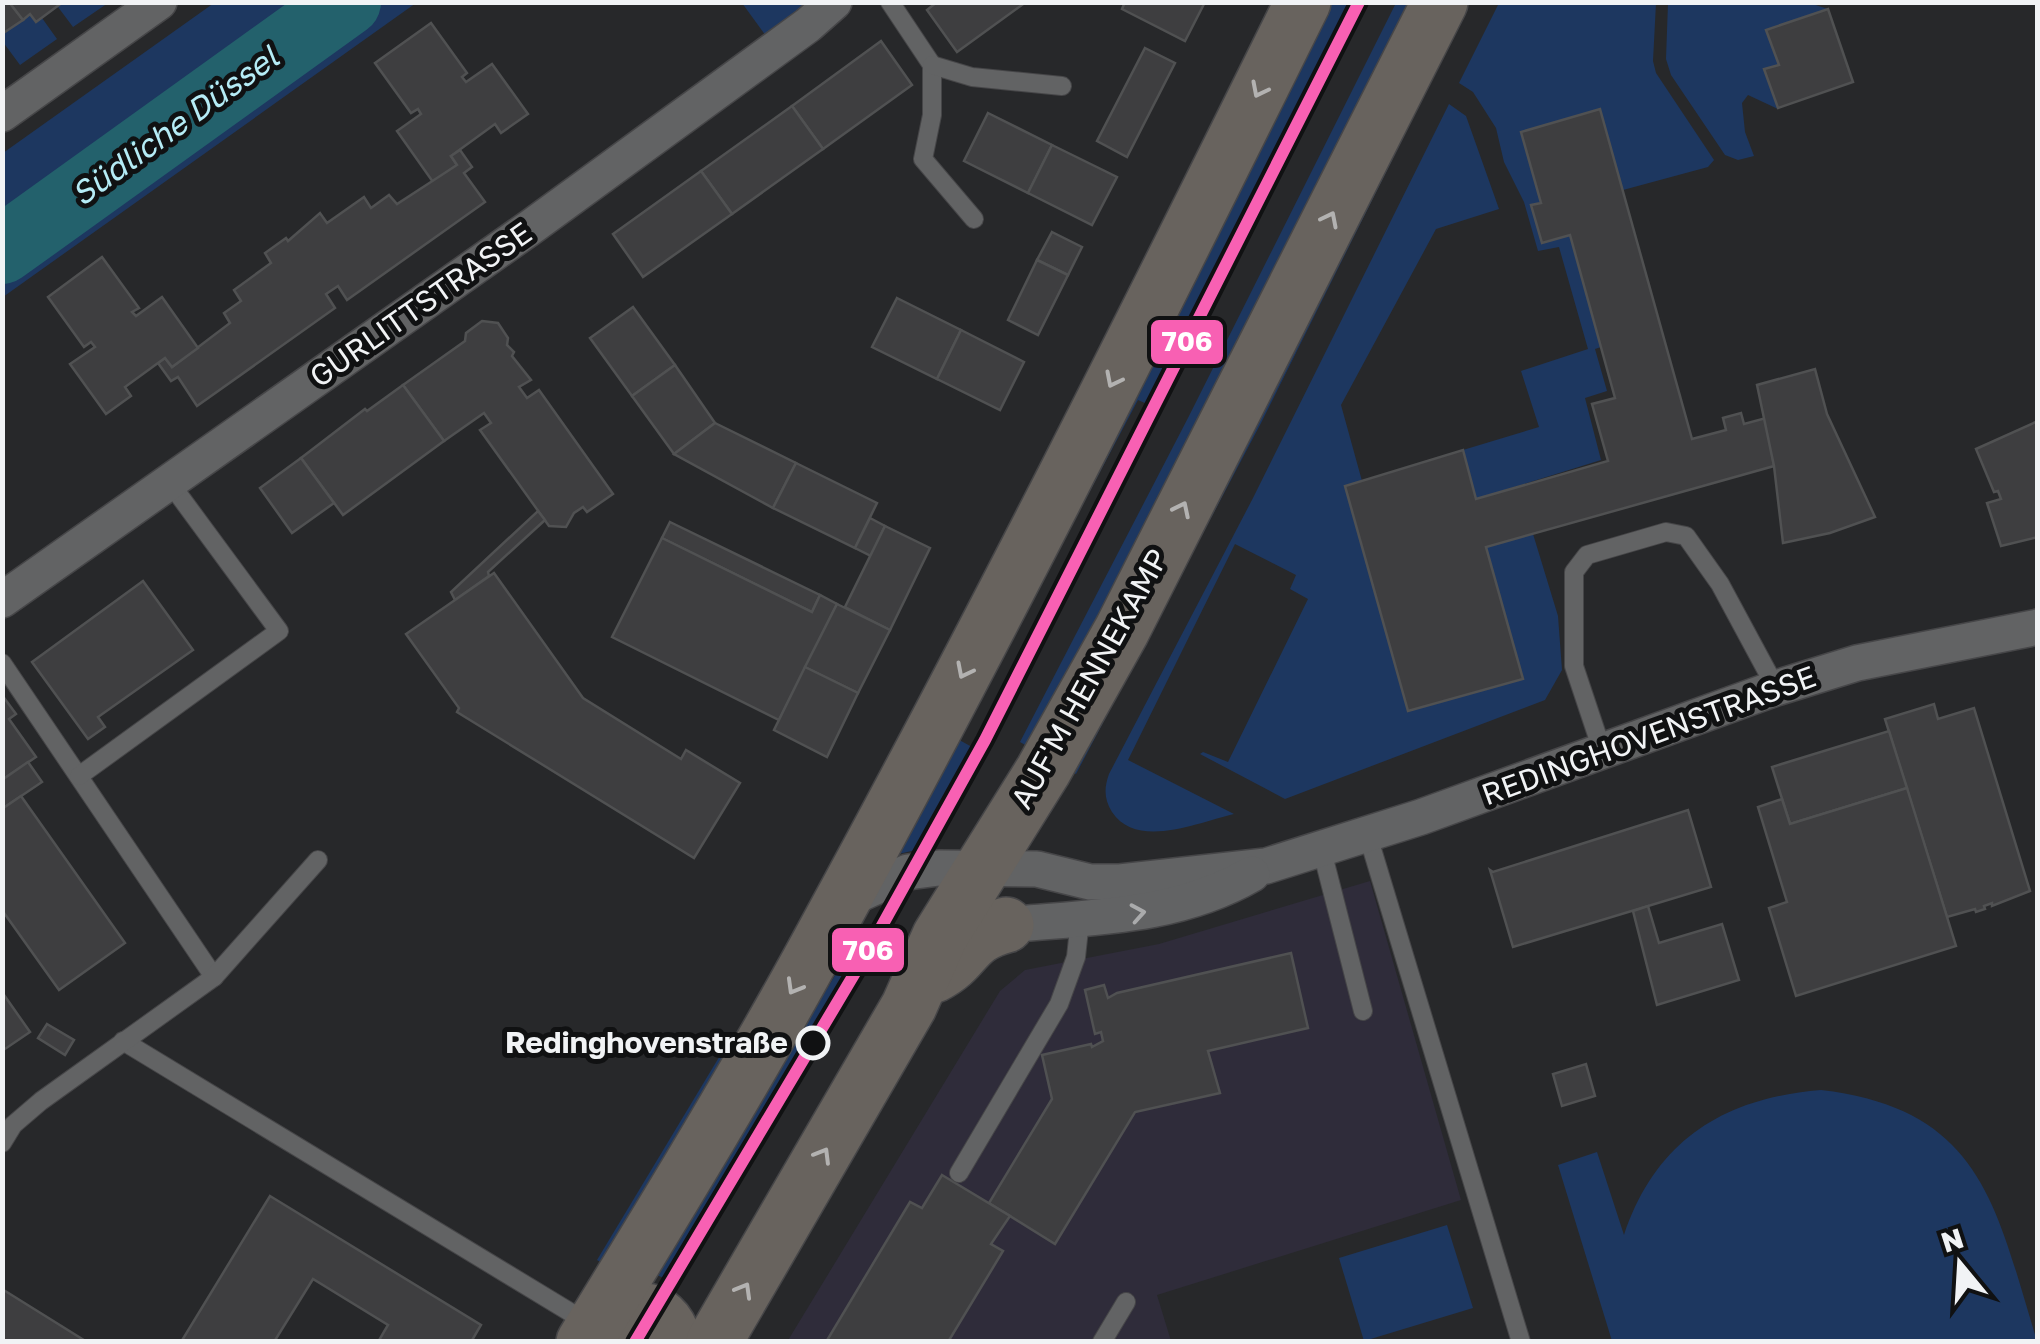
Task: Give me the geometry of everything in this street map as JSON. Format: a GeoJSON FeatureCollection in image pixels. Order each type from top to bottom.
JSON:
{"type":"FeatureCollection","features":[{"type":"Feature","properties":{"kind":"main road"},"geometry":{"type":"LineString","coordinates":[[589,1334],[672,1200],[942,716],[1303,2]]}},
{"type":"Feature","properties":{"kind":"main road","name":"AUF'M HENNEKAMP"},"geometry":{"type":"LineString","coordinates":[[714,1342],[923,981],[940,936],[1122,630],[1440,2]]}},
{"type":"Feature","properties":{"kind":"main road"},"geometry":{"type":"LineString","coordinates":[[923,981],[953,966],[966,944],[976,936],[1006,926]]}},
{"type":"Feature","properties":{"kind":"main road"},"geometry":{"type":"LineString","coordinates":[[589,1334],[633,1309],[643,1310],[669,1326],[675,1342]]}},
{"type":"Feature","properties":{"kind":"street"},"geometry":{"type":"LineString","coordinates":[[2,114],[159,2]]}},
{"type":"Feature","properties":{"kind":"street","name":"GURLITTSTRASSE"},"geometry":{"type":"LineString","coordinates":[[2,600],[531,226],[834,2]]}},
{"type":"Feature","properties":{"kind":"street","name":"REDINGHOVENSTRASSE"},"geometry":{"type":"LineString","coordinates":[[841,902],[908,872],[1037,870],[1090,882],[1120,882],[1266,866],[1368,836],[1776,688],[1857,663],[2038,626]]}},
{"type":"Feature","properties":{"kind":"street"},"geometry":{"type":"LineString","coordinates":[[1022,804],[1037,870]]}},
{"type":"Feature","properties":{"kind":"street","name":"REDINGHOVENSTRASSE"},"geometry":{"type":"LineString","coordinates":[[1006,926],[1138,914],[1219,893],[1266,866]]}},
{"type":"Feature","properties":{"kind":"lane"},"geometry":{"type":"LineString","coordinates":[[890,2],[932,66],[932,114],[923,159],[974,219]]}},
{"type":"Feature","properties":{"kind":"lane"},"geometry":{"type":"LineString","coordinates":[[932,66],[972,77],[1062,86]]}},
{"type":"Feature","properties":{"kind":"lane"},"geometry":{"type":"LineString","coordinates":[[78,776],[278,631],[170,483]]}},
{"type":"Feature","properties":{"kind":"lane"},"geometry":{"type":"LineString","coordinates":[[1602,750],[1574,666],[1574,572],[1587,556],[1666,532],[1686,536],[1720,584],[1776,688]]}},
{"type":"Feature","properties":{"kind":"lane"},"geometry":{"type":"LineString","coordinates":[[2,663],[214,977]]}},
{"type":"Feature","properties":{"kind":"lane"},"geometry":{"type":"LineString","coordinates":[[1368,836],[1521,1342]]}},
{"type":"Feature","properties":{"kind":"lane"},"geometry":{"type":"LineString","coordinates":[[1322,851],[1363,1012]]}},
{"type":"Feature","properties":{"kind":"lane"},"geometry":{"type":"LineString","coordinates":[[2,1142],[13,1125],[214,977],[318,860]]}},
{"type":"Feature","properties":{"kind":"lane"},"geometry":{"type":"LineString","coordinates":[[959,1173],[1058,1004],[1076,957],[1080,920]]}},
{"type":"Feature","properties":{"kind":"lane"},"geometry":{"type":"LineString","coordinates":[[123,1041],[589,1334]]}},
{"type":"Feature","properties":{"kind":"lane"},"geometry":{"type":"LineString","coordinates":[[1102,1342],[1126,1302]]}},
{"type":"Feature","properties":{"kind":"shaded area"},"geometry":{"type":"Polygon","coordinates":[[[1806,2],[1828,9],[1767,30],[1779,65],[1765,70],[1778,109],[1748,95],[1742,103],[1745,132],[1754,156],[1738,160],[1725,155],[1671,75],[1666,59],[1668,3],[1806,2]]]}},
{"type":"Feature","properties":{"kind":"shaded area"},"geometry":{"type":"Polygon","coordinates":[[[3,3],[108,3],[73,27],[58,7],[42,18],[57,39],[20,65],[3,42],[3,3]]]}},
{"type":"Feature","properties":{"kind":"shaded area"},"geometry":{"type":"Polygon","coordinates":[[[214,3],[416,3],[3,297],[3,153],[214,3]]]}},
{"type":"Feature","properties":{"kind":"shaded area"},"geometry":{"type":"Polygon","coordinates":[[[742,3],[806,3],[766,36],[742,3]]]}},
{"type":"Feature","properties":{"kind":"shaded area"},"geometry":{"type":"Polygon","coordinates":[[[1323,3],[1349,3],[1147,404],[1138,400],[971,716],[1323,3]]]}},
{"type":"Feature","properties":{"kind":"shaded area"},"geometry":{"type":"Polygon","coordinates":[[[1396,3],[1416,3],[1034,750],[1020,742],[1396,3]]]}},
{"type":"Feature","properties":{"kind":"shaded area"},"geometry":{"type":"Polygon","coordinates":[[[1499,3],[1656,3],[1656,73],[1714,160],[1708,167],[1623,190],[1600,110],[1522,132],[1541,203],[1531,206],[1542,242],[1570,235],[1601,347],[1595,349],[1607,391],[1585,398],[1601,460],[1476,499],[1463,450],[1539,427],[1521,371],[1588,349],[1559,247],[1538,251],[1524,202],[1504,162],[1496,128],[1473,92],[1459,83],[1499,3]]]}},
{"type":"Feature","properties":{"kind":"shaded area"},"geometry":{"type":"Polygon","coordinates":[[[1415,89],[1425,94],[1261,423],[1076,774],[1067,769],[1415,89]]]}},
{"type":"Feature","properties":{"kind":"shaded area"},"geometry":{"type":"Polygon","coordinates":[[[1449,104],[1466,116],[1499,209],[1436,229],[1341,405],[1362,481],[1345,487],[1408,711],[1523,679],[1486,547],[1533,534],[1558,616],[1562,670],[1545,700],[1285,799],[1200,754],[1228,762],[1308,599],[1290,589],[1296,575],[1235,544],[1128,760],[1234,814],[1169,830],[1137,829],[1123,823],[1109,807],[1109,774],[1253,498],[1449,104]]]}},
{"type":"Feature","properties":{"kind":"shaded area"},"geometry":{"type":"Polygon","coordinates":[[[952,736],[972,747],[916,850],[894,855],[952,736]]]}},
{"type":"Feature","properties":{"kind":"shaded area"},"geometry":{"type":"Polygon","coordinates":[[[1370,881],[1461,1200],[1157,1295],[1171,1341],[787,1342],[1000,991],[1025,970],[1159,944],[1370,881]]]}},
{"type":"Feature","properties":{"kind":"shaded area"},"geometry":{"type":"Polygon","coordinates":[[[845,959],[852,962],[664,1278],[654,1274],[845,959]]]}},
{"type":"Feature","properties":{"kind":"shaded area"},"geometry":{"type":"Polygon","coordinates":[[[721,1054],[726,1059],[602,1263],[597,1260],[721,1054]]]}},
{"type":"Feature","properties":{"kind":"shaded area"},"geometry":{"type":"Polygon","coordinates":[[[1821,1090],[1875,1101],[1918,1119],[1950,1143],[1975,1173],[1994,1209],[2037,1341],[1612,1341],[1558,1165],[1597,1152],[1624,1235],[1655,1173],[1698,1130],[1724,1114],[1754,1103],[1821,1090]]]}},
{"type":"Feature","properties":{"kind":"shaded area"},"geometry":{"type":"Polygon","coordinates":[[[1447,1225],[1473,1308],[1364,1341],[1339,1258],[1447,1225]]]}},
{"type":"Feature","properties":{"kind":"building"},"geometry":{"type":"Polygon","coordinates":[[[2,2],[9,2],[23,20],[2,34],[2,2]]]}},
{"type":"Feature","properties":{"kind":"building"},"geometry":{"type":"Polygon","coordinates":[[[9,2],[63,2],[36,22],[30,14],[23,20],[9,2]]]}},
{"type":"Feature","properties":{"kind":"building"},"geometry":{"type":"Polygon","coordinates":[[[937,2],[1026,2],[957,52],[927,10],[937,2]]]}},
{"type":"Feature","properties":{"kind":"building"},"geometry":{"type":"Polygon","coordinates":[[[1125,2],[1205,2],[1185,41],[1122,9],[1125,2]]]}},
{"type":"Feature","properties":{"kind":"building"},"geometry":{"type":"Polygon","coordinates":[[[1828,9],[1853,82],[1778,108],[1764,69],[1779,65],[1766,30],[1828,9]]]}},
{"type":"Feature","properties":{"kind":"building"},"geometry":{"type":"Polygon","coordinates":[[[431,23],[467,73],[462,77],[466,82],[492,64],[528,114],[501,133],[495,124],[451,156],[457,165],[433,182],[397,131],[421,114],[418,109],[411,113],[375,63],[431,23]]]}},
{"type":"Feature","properties":{"kind":"building"},"geometry":{"type":"Polygon","coordinates":[[[881,41],[912,85],[823,149],[792,106],[881,41]]]}},
{"type":"Feature","properties":{"kind":"building"},"geometry":{"type":"Polygon","coordinates":[[[1145,48],[1175,63],[1127,157],[1097,141],[1145,48]]]}},
{"type":"Feature","properties":{"kind":"building"},"geometry":{"type":"Polygon","coordinates":[[[792,106],[823,149],[732,214],[701,171],[792,106]]]}},
{"type":"Feature","properties":{"kind":"building"},"geometry":{"type":"Polygon","coordinates":[[[1600,109],[1692,439],[1726,430],[1723,418],[1741,413],[1744,424],[1766,418],[1774,466],[1486,547],[1523,679],[1408,711],[1345,486],[1463,450],[1476,499],[1608,461],[1592,404],[1615,398],[1570,235],[1542,243],[1531,205],[1541,203],[1521,132],[1600,109]]]}},
{"type":"Feature","properties":{"kind":"building"},"geometry":{"type":"Polygon","coordinates":[[[988,113],[1052,145],[1028,193],[964,161],[988,113]]]}},
{"type":"Feature","properties":{"kind":"building"},"geometry":{"type":"Polygon","coordinates":[[[1052,145],[1117,177],[1092,225],[1028,193],[1052,145]]]}},
{"type":"Feature","properties":{"kind":"building"},"geometry":{"type":"Polygon","coordinates":[[[460,150],[472,167],[464,173],[485,202],[347,300],[338,286],[326,294],[335,308],[197,406],[178,377],[171,381],[158,363],[165,358],[172,367],[230,323],[224,313],[241,301],[234,290],[271,263],[265,253],[286,238],[288,241],[320,213],[327,223],[364,197],[371,208],[389,195],[397,204],[457,165],[451,156],[460,150]]]}},
{"type":"Feature","properties":{"kind":"building"},"geometry":{"type":"Polygon","coordinates":[[[701,171],[732,214],[643,277],[613,234],[701,171]]]}},
{"type":"Feature","properties":{"kind":"building"},"geometry":{"type":"Polygon","coordinates":[[[1052,232],[1082,247],[1068,275],[1037,260],[1052,232]]]}},
{"type":"Feature","properties":{"kind":"building"},"geometry":{"type":"Polygon","coordinates":[[[102,257],[139,308],[132,312],[136,316],[162,297],[198,348],[172,367],[165,358],[158,363],[125,387],[131,396],[106,414],[70,364],[95,347],[91,342],[84,347],[48,297],[102,257]]]}},
{"type":"Feature","properties":{"kind":"building"},"geometry":{"type":"Polygon","coordinates":[[[1037,260],[1068,275],[1038,335],[1008,320],[1037,260]]]}},
{"type":"Feature","properties":{"kind":"building"},"geometry":{"type":"Polygon","coordinates":[[[897,298],[961,330],[937,379],[872,347],[897,298]]]}},
{"type":"Feature","properties":{"kind":"building"},"geometry":{"type":"Polygon","coordinates":[[[633,307],[675,365],[632,396],[590,338],[633,307]]]}},
{"type":"Feature","properties":{"kind":"building"},"geometry":{"type":"Polygon","coordinates":[[[482,321],[498,323],[514,352],[512,356],[531,380],[519,387],[527,398],[539,390],[613,494],[587,512],[583,507],[574,513],[566,527],[549,526],[480,430],[491,423],[484,413],[444,441],[403,385],[465,341],[466,333],[482,321]]]}},
{"type":"Feature","properties":{"kind":"building"},"geometry":{"type":"Polygon","coordinates":[[[961,330],[1024,362],[1000,410],[937,379],[961,330]]]}},
{"type":"Feature","properties":{"kind":"building"},"geometry":{"type":"Polygon","coordinates":[[[675,365],[715,423],[674,454],[632,396],[675,365]]]}},
{"type":"Feature","properties":{"kind":"building"},"geometry":{"type":"Polygon","coordinates":[[[1815,369],[1827,414],[1875,517],[1830,533],[1783,543],[1774,466],[1757,385],[1815,369]]]}},
{"type":"Feature","properties":{"kind":"building"},"geometry":{"type":"Polygon","coordinates":[[[403,385],[444,441],[343,515],[301,458],[403,385]]]}},
{"type":"Feature","properties":{"kind":"building"},"geometry":{"type":"Polygon","coordinates":[[[2038,421],[2038,537],[2001,546],[1987,503],[2001,499],[1998,491],[1994,492],[1976,449],[2038,421]]]}},
{"type":"Feature","properties":{"kind":"building"},"geometry":{"type":"Polygon","coordinates":[[[715,423],[796,463],[773,508],[674,454],[715,423]]]}},
{"type":"Feature","properties":{"kind":"building"},"geometry":{"type":"Polygon","coordinates":[[[301,458],[334,503],[292,533],[260,488],[301,458]]]}},
{"type":"Feature","properties":{"kind":"building"},"geometry":{"type":"Polygon","coordinates":[[[796,463],[877,503],[855,548],[773,508],[796,463]]]}},
{"type":"Feature","properties":{"kind":"building"},"geometry":{"type":"Polygon","coordinates":[[[538,511],[545,520],[488,572],[489,576],[455,600],[451,592],[538,511]]]}},
{"type":"Feature","properties":{"kind":"building"},"geometry":{"type":"Polygon","coordinates":[[[870,518],[885,526],[871,556],[855,548],[870,518]]]}},
{"type":"Feature","properties":{"kind":"building"},"geometry":{"type":"Polygon","coordinates":[[[670,522],[820,595],[812,612],[662,538],[670,522]]]}},
{"type":"Feature","properties":{"kind":"building"},"geometry":{"type":"Polygon","coordinates":[[[885,526],[930,548],[890,630],[845,607],[885,526]]]}},
{"type":"Feature","properties":{"kind":"building"},"geometry":{"type":"Polygon","coordinates":[[[662,538],[812,612],[820,595],[837,604],[779,720],[612,637],[662,538]]]}},
{"type":"Feature","properties":{"kind":"building"},"geometry":{"type":"Polygon","coordinates":[[[494,573],[583,698],[681,759],[686,750],[740,783],[694,858],[457,712],[459,708],[406,634],[494,573]]]}},
{"type":"Feature","properties":{"kind":"building"},"geometry":{"type":"Polygon","coordinates":[[[143,581],[193,650],[98,717],[105,727],[88,739],[32,662],[143,581]]]}},
{"type":"Feature","properties":{"kind":"building"},"geometry":{"type":"Polygon","coordinates":[[[837,604],[890,630],[858,693],[805,667],[837,604]]]}},
{"type":"Feature","properties":{"kind":"building"},"geometry":{"type":"Polygon","coordinates":[[[805,667],[858,693],[827,757],[774,730],[805,667]]]}},
{"type":"Feature","properties":{"kind":"building"},"geometry":{"type":"Polygon","coordinates":[[[2,695],[16,714],[9,719],[36,757],[2,780],[2,695]]]}},
{"type":"Feature","properties":{"kind":"building"},"geometry":{"type":"Polygon","coordinates":[[[1934,704],[1938,719],[1974,708],[2030,891],[1976,912],[1975,909],[1947,917],[1885,719],[1934,704]]]}},
{"type":"Feature","properties":{"kind":"building"},"geometry":{"type":"Polygon","coordinates":[[[1889,731],[1907,788],[1790,824],[1772,767],[1889,731]]]}},
{"type":"Feature","properties":{"kind":"building"},"geometry":{"type":"Polygon","coordinates":[[[28,762],[42,782],[2,809],[2,780],[28,762]]]}},
{"type":"Feature","properties":{"kind":"building"},"geometry":{"type":"Polygon","coordinates":[[[1907,788],[1956,946],[1796,996],[1769,908],[1787,902],[1758,807],[1782,799],[1790,824],[1907,788]]]}},
{"type":"Feature","properties":{"kind":"building"},"geometry":{"type":"Polygon","coordinates":[[[21,796],[125,943],[59,990],[2,910],[2,809],[21,796]]]}},
{"type":"Feature","properties":{"kind":"building"},"geometry":{"type":"Polygon","coordinates":[[[1688,810],[1711,887],[1513,947],[1490,870],[1688,810]]]}},
{"type":"Feature","properties":{"kind":"building"},"geometry":{"type":"Polygon","coordinates":[[[1648,906],[1659,943],[1722,924],[1739,980],[1657,1005],[1633,911],[1648,906]]]}},
{"type":"Feature","properties":{"kind":"building"},"geometry":{"type":"Polygon","coordinates":[[[1291,953],[1308,1028],[1208,1051],[1220,1093],[1135,1112],[1055,1244],[989,1203],[1052,1099],[1042,1055],[1091,1044],[1092,1047],[1103,1041],[1101,1032],[1095,1034],[1085,990],[1104,985],[1108,998],[1291,953]]]}},
{"type":"Feature","properties":{"kind":"building"},"geometry":{"type":"Polygon","coordinates":[[[2,992],[30,1032],[2,1051],[2,992]]]}},
{"type":"Feature","properties":{"kind":"building"},"geometry":{"type":"Polygon","coordinates":[[[47,1024],[74,1040],[65,1055],[38,1038],[47,1024]]]}},
{"type":"Feature","properties":{"kind":"building"},"geometry":{"type":"Polygon","coordinates":[[[1586,1064],[1595,1096],[1562,1106],[1553,1074],[1586,1064]]]}},
{"type":"Feature","properties":{"kind":"building"},"geometry":{"type":"Polygon","coordinates":[[[942,1175],[1010,1216],[991,1244],[1003,1251],[948,1342],[826,1342],[910,1202],[922,1208],[942,1175]]]}},
{"type":"Feature","properties":{"kind":"building"},"geometry":{"type":"Polygon","coordinates":[[[270,1196],[481,1325],[471,1342],[378,1342],[388,1325],[313,1279],[274,1342],[181,1342],[270,1196]]]}},
{"type":"Feature","properties":{"kind":"building"},"geometry":{"type":"Polygon","coordinates":[[[2,1289],[87,1342],[2,1342],[2,1289]]]}},
{"type":"Feature","properties":{"kind":"waterway","name":"Südliche Düssel"},"geometry":{"type":"LineString","coordinates":[[2,250],[347,2]]}},
{"type":"Feature","properties":{"kind":"transit line","name":"706"},"geometry":{"type":"LineString","coordinates":[[635,1342],[868,951],[985,740],[1359,2]]}},
{"type":"Feature","properties":{"kind":"place","name":"Redinghovenstraße"},"geometry":{"type":"Point","coordinates":[813,1043]}}]}
